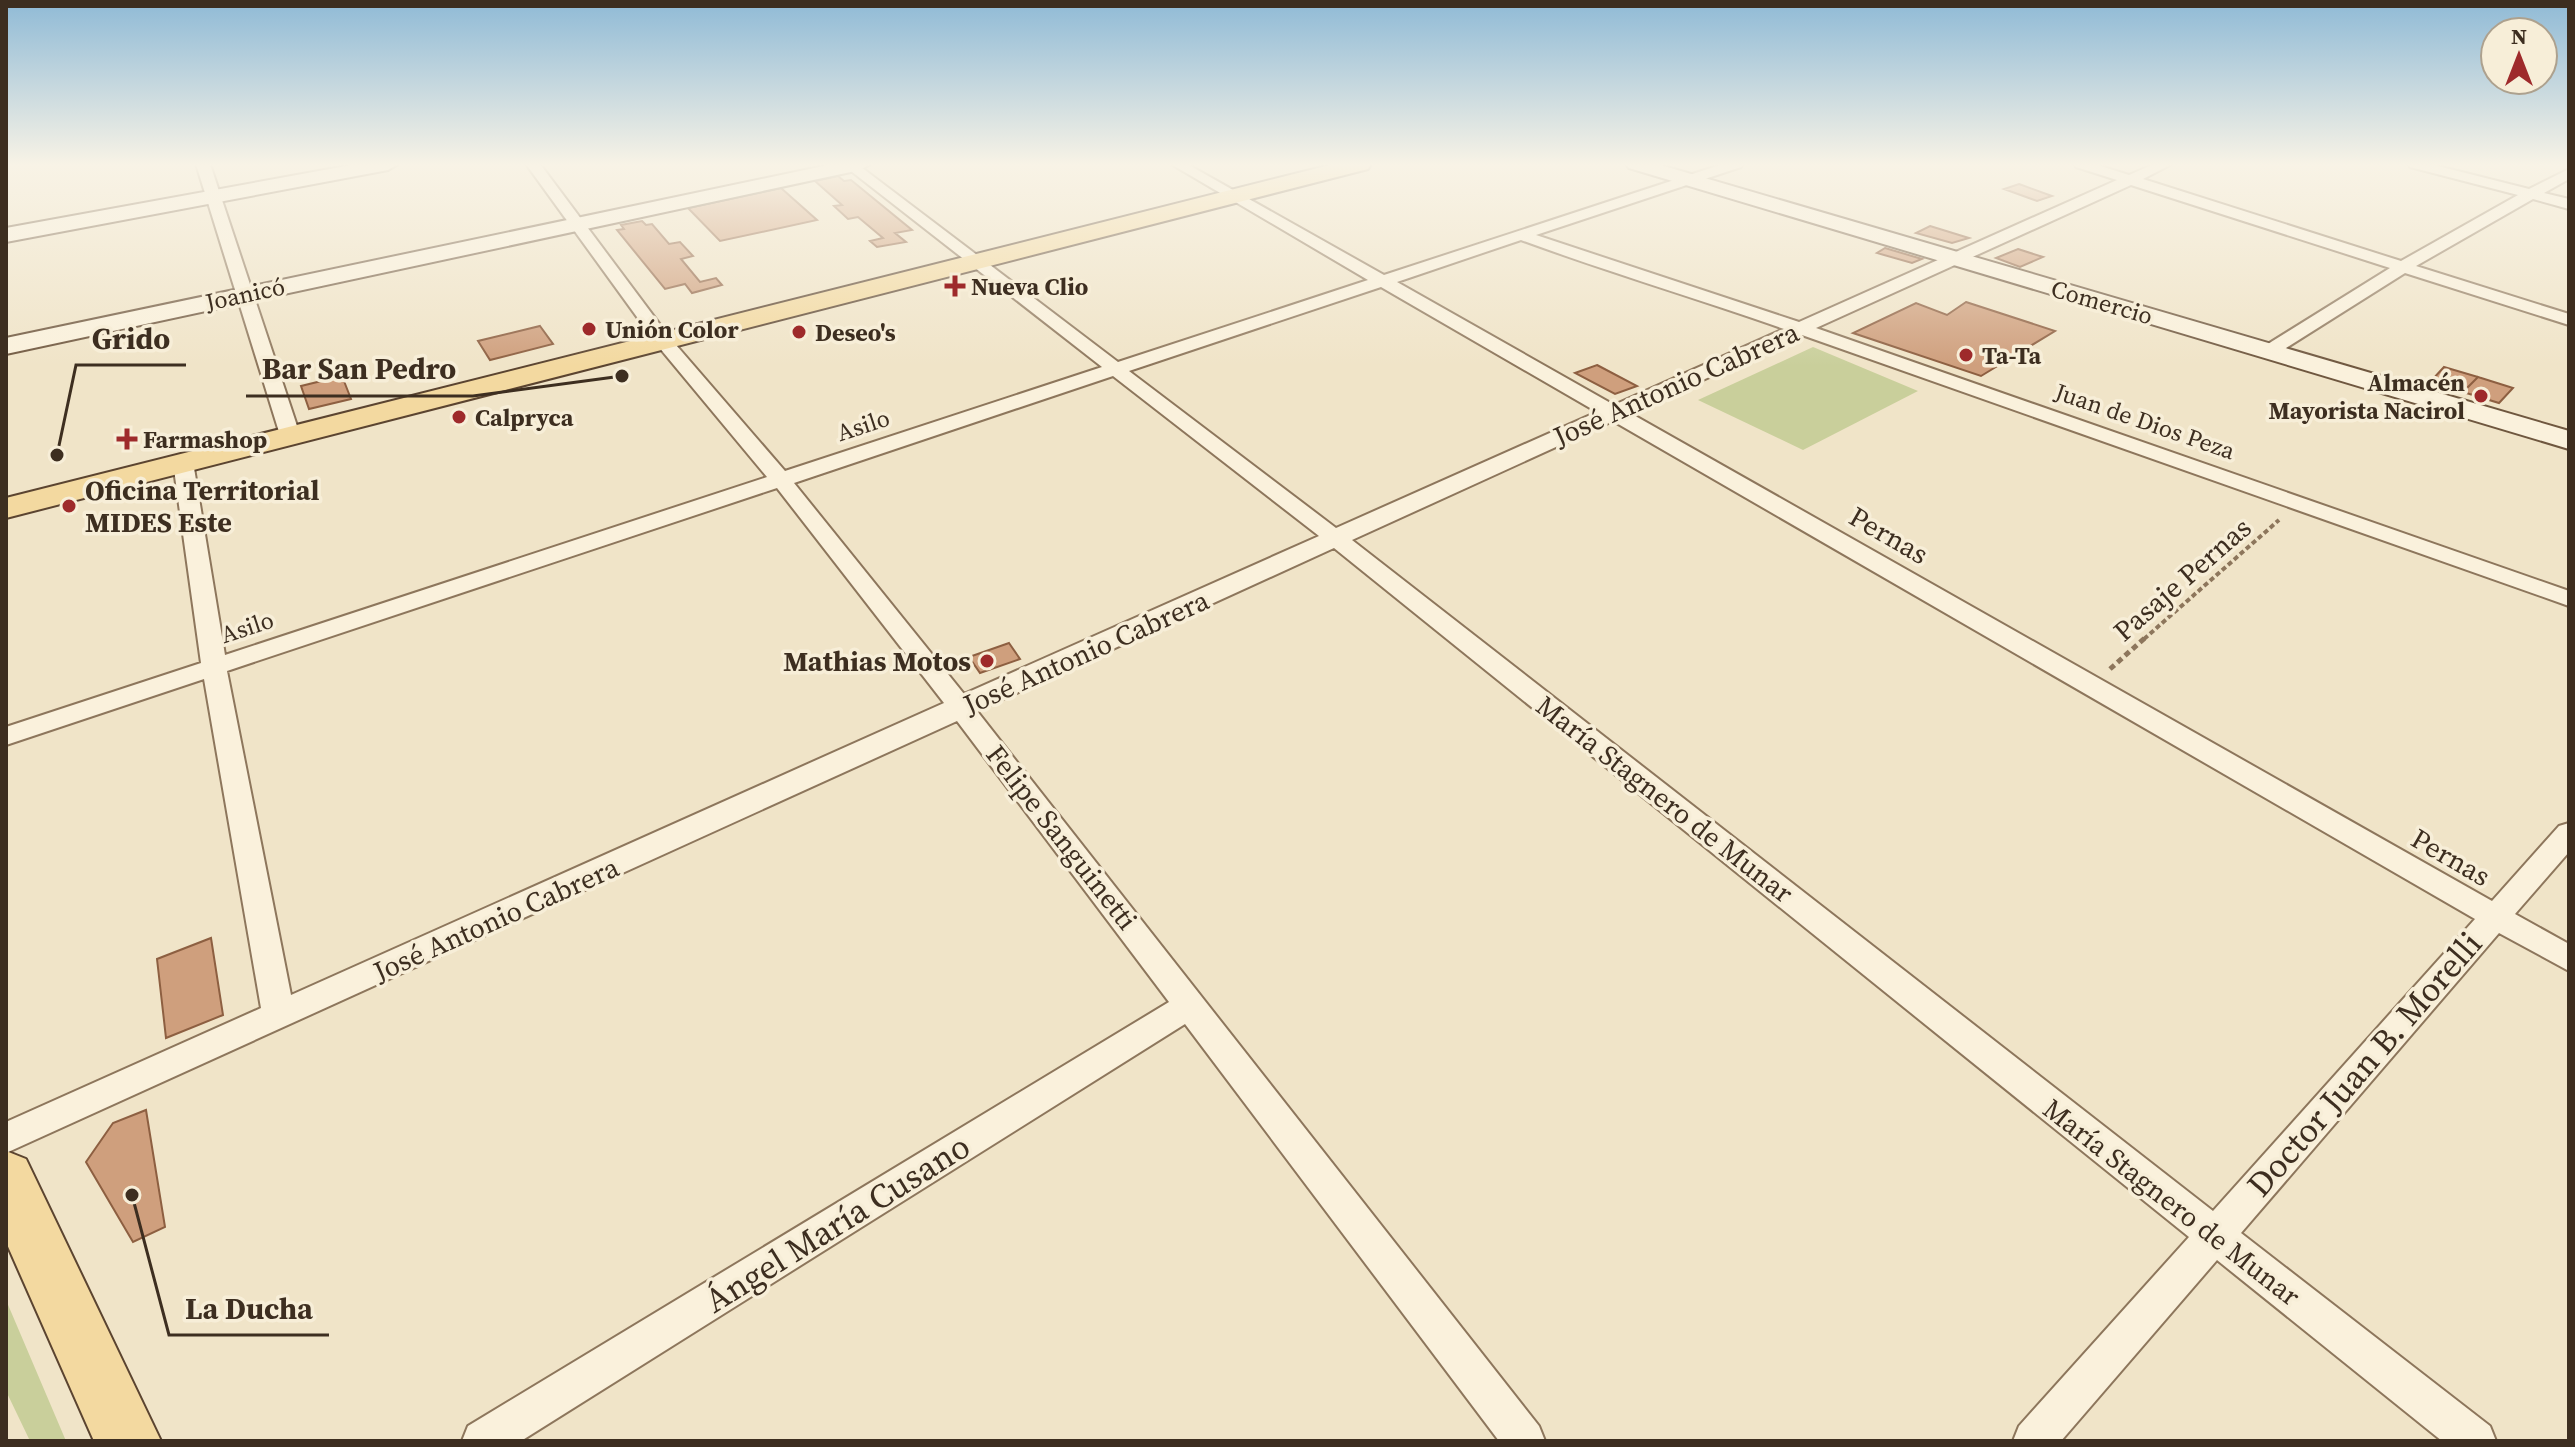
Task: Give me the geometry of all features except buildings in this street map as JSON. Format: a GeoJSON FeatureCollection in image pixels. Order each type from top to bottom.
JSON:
{"type":"FeatureCollection","features":[{"type":"Feature","properties":{"kind":"main road"},"geometry":{"type":"LineString","coordinates":[[6,508],[1094,232]]}},
{"type":"Feature","properties":{"kind":"main road"},"geometry":{"type":"LineString","coordinates":[[6,1177],[128,1441]]}},
{"type":"Feature","properties":{"kind":"street"},"geometry":{"type":"LineString","coordinates":[[224,232],[290,435]]}},
{"type":"Feature","properties":{"kind":"street","name":"Joanicó"},"geometry":{"type":"LineString","coordinates":[[6,346],[542,232]]}},
{"type":"Feature","properties":{"kind":"street","name":"Felipe Sanguinetti"},"geometry":{"type":"LineString","coordinates":[[583,232],[664,342],[780,479],[961,708],[1524,1441]]}},
{"type":"Feature","properties":{"kind":"street","name":"María Stagnero de Munar"},"geometry":{"type":"LineString","coordinates":[[938,232],[1336,539],[2475,1441]]}},
{"type":"Feature","properties":{"kind":"street","name":"Pernas"},"geometry":{"type":"LineString","coordinates":[[1299,232],[2569,959]]}},
{"type":"Feature","properties":{"kind":"street","name":"Asilo"},"geometry":{"type":"LineString","coordinates":[[6,736],[1530,232]]}},
{"type":"Feature","properties":{"kind":"street","name":"Comercio"},"geometry":{"type":"LineString","coordinates":[[1864,232],[2569,440]]}},
{"type":"Feature","properties":{"kind":"street","name":"José Antonio Cabrera"},"geometry":{"type":"LineString","coordinates":[[6,1138],[2017,232]]}},
{"type":"Feature","properties":{"kind":"street"},"geometry":{"type":"LineString","coordinates":[[2295,232],[2569,320]]}},
{"type":"Feature","properties":{"kind":"street"},"geometry":{"type":"LineString","coordinates":[[2269,351],[2404,266],[2466,232]]}},
{"type":"Feature","properties":{"kind":"street","name":"Juan de Dios Peza"},"geometry":{"type":"LineString","coordinates":[[1520,235],[1800,328],[2569,599]]}},
{"type":"Feature","properties":{"kind":"street"},"geometry":{"type":"LineString","coordinates":[[183,462],[214,666],[279,1016]]}},
{"type":"Feature","properties":{"kind":"street","name":"Doctor Juan B. Morelli"},"geometry":{"type":"LineString","coordinates":[[2034,1441],[2569,833]]}},
{"type":"Feature","properties":{"kind":"street","name":"Ángel María Cusano"},"geometry":{"type":"LineString","coordinates":[[483,1441],[1191,1004]]}},
{"type":"Feature","properties":{"kind":"path","name":"Pasaje Pernas"},"geometry":{"type":"LineString","coordinates":[[2091,686],[2300,502]]}},
{"type":"Feature","properties":{"kind":"green space"},"geometry":{"type":"Polygon","coordinates":[[[1813,347],[1918,391],[1803,450],[1698,400],[1813,347]]]}},
{"type":"Feature","properties":{"kind":"green space"},"geometry":{"type":"Polygon","coordinates":[[[6,1300],[66,1441],[30,1441],[6,1391],[6,1300]]]}},
{"type":"Feature","properties":{"kind":"place","name":"Nueva Clio"},"geometry":{"type":"Point","coordinates":[955,286]}},
{"type":"Feature","properties":{"kind":"place","name":"Unión Color"},"geometry":{"type":"Point","coordinates":[589,329]}},
{"type":"Feature","properties":{"kind":"place","name":"Deseo's"},"geometry":{"type":"Point","coordinates":[799,332]}},
{"type":"Feature","properties":{"kind":"place","name":"Ta-Ta"},"geometry":{"type":"Point","coordinates":[1966,355]}},
{"type":"Feature","properties":{"kind":"place","name":"Bar San Pedro"},"geometry":{"type":"Point","coordinates":[622,376]}},
{"type":"Feature","properties":{"kind":"place","name":"Almacén Mayorista Nacirol"},"geometry":{"type":"Point","coordinates":[2481,396]}},
{"type":"Feature","properties":{"kind":"place","name":"Calpryca"},"geometry":{"type":"Point","coordinates":[459,417]}},
{"type":"Feature","properties":{"kind":"place","name":"Farmashop"},"geometry":{"type":"Point","coordinates":[127,439]}},
{"type":"Feature","properties":{"kind":"place","name":"Grido"},"geometry":{"type":"Point","coordinates":[57,455]}},
{"type":"Feature","properties":{"kind":"place","name":"Oficina Territorial MIDES Este"},"geometry":{"type":"Point","coordinates":[69,506]}},
{"type":"Feature","properties":{"kind":"place","name":"Mathias Motos"},"geometry":{"type":"Point","coordinates":[987,661]}},
{"type":"Feature","properties":{"kind":"place","name":"La Ducha"},"geometry":{"type":"Point","coordinates":[132,1195]}}]}
